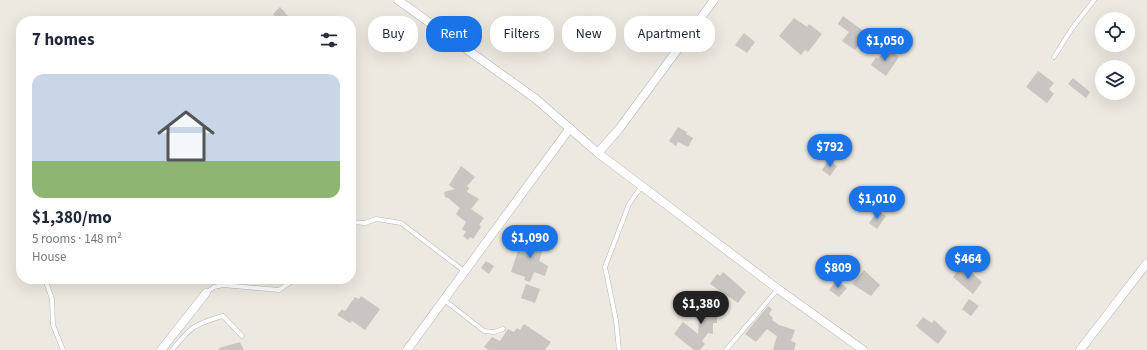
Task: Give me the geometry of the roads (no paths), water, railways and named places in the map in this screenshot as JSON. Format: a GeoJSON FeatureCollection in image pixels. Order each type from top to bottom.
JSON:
{"type":"FeatureCollection","features":[{"type":"Feature","properties":{"kind":"street"},"geometry":{"type":"LineString","coordinates":[[398,0],[536,99],[598,153],[643,185],[778,289],[863,350]]}},
{"type":"Feature","properties":{"kind":"street"},"geometry":{"type":"LineString","coordinates":[[598,153],[619,129],[714,0]]}},
{"type":"Feature","properties":{"kind":"street"},"geometry":{"type":"LineString","coordinates":[[407,350],[570,128]]}},
{"type":"Feature","properties":{"kind":"street"},"geometry":{"type":"LineString","coordinates":[[1080,350],[1147,263]]}},
{"type":"Feature","properties":{"kind":"street"},"geometry":{"type":"LineString","coordinates":[[162,350],[206,293]]}},
{"type":"Feature","properties":{"kind":"lane"},"geometry":{"type":"LineString","coordinates":[[1054,57],[1071,30],[1094,0]]}},
{"type":"Feature","properties":{"kind":"lane"},"geometry":{"type":"LineString","coordinates":[[619,350],[616,320],[605,268],[629,204],[643,185]]}},
{"type":"Feature","properties":{"kind":"lane"},"geometry":{"type":"LineString","coordinates":[[356,222],[365,223],[376,219],[401,223],[464,271]]}},
{"type":"Feature","properties":{"kind":"lane"},"geometry":{"type":"LineString","coordinates":[[47,284],[52,299],[53,325],[63,350]]}},
{"type":"Feature","properties":{"kind":"lane"},"geometry":{"type":"LineString","coordinates":[[206,293],[214,287],[223,285],[279,290],[288,284]]}},
{"type":"Feature","properties":{"kind":"lane"},"geometry":{"type":"LineString","coordinates":[[726,350],[778,289]]}},
{"type":"Feature","properties":{"kind":"lane"},"geometry":{"type":"LineString","coordinates":[[443,299],[484,331],[494,332],[503,329]]}},
{"type":"Feature","properties":{"kind":"lane"},"geometry":{"type":"LineString","coordinates":[[172,350],[188,330],[196,324],[223,316],[242,336]]}}]}
